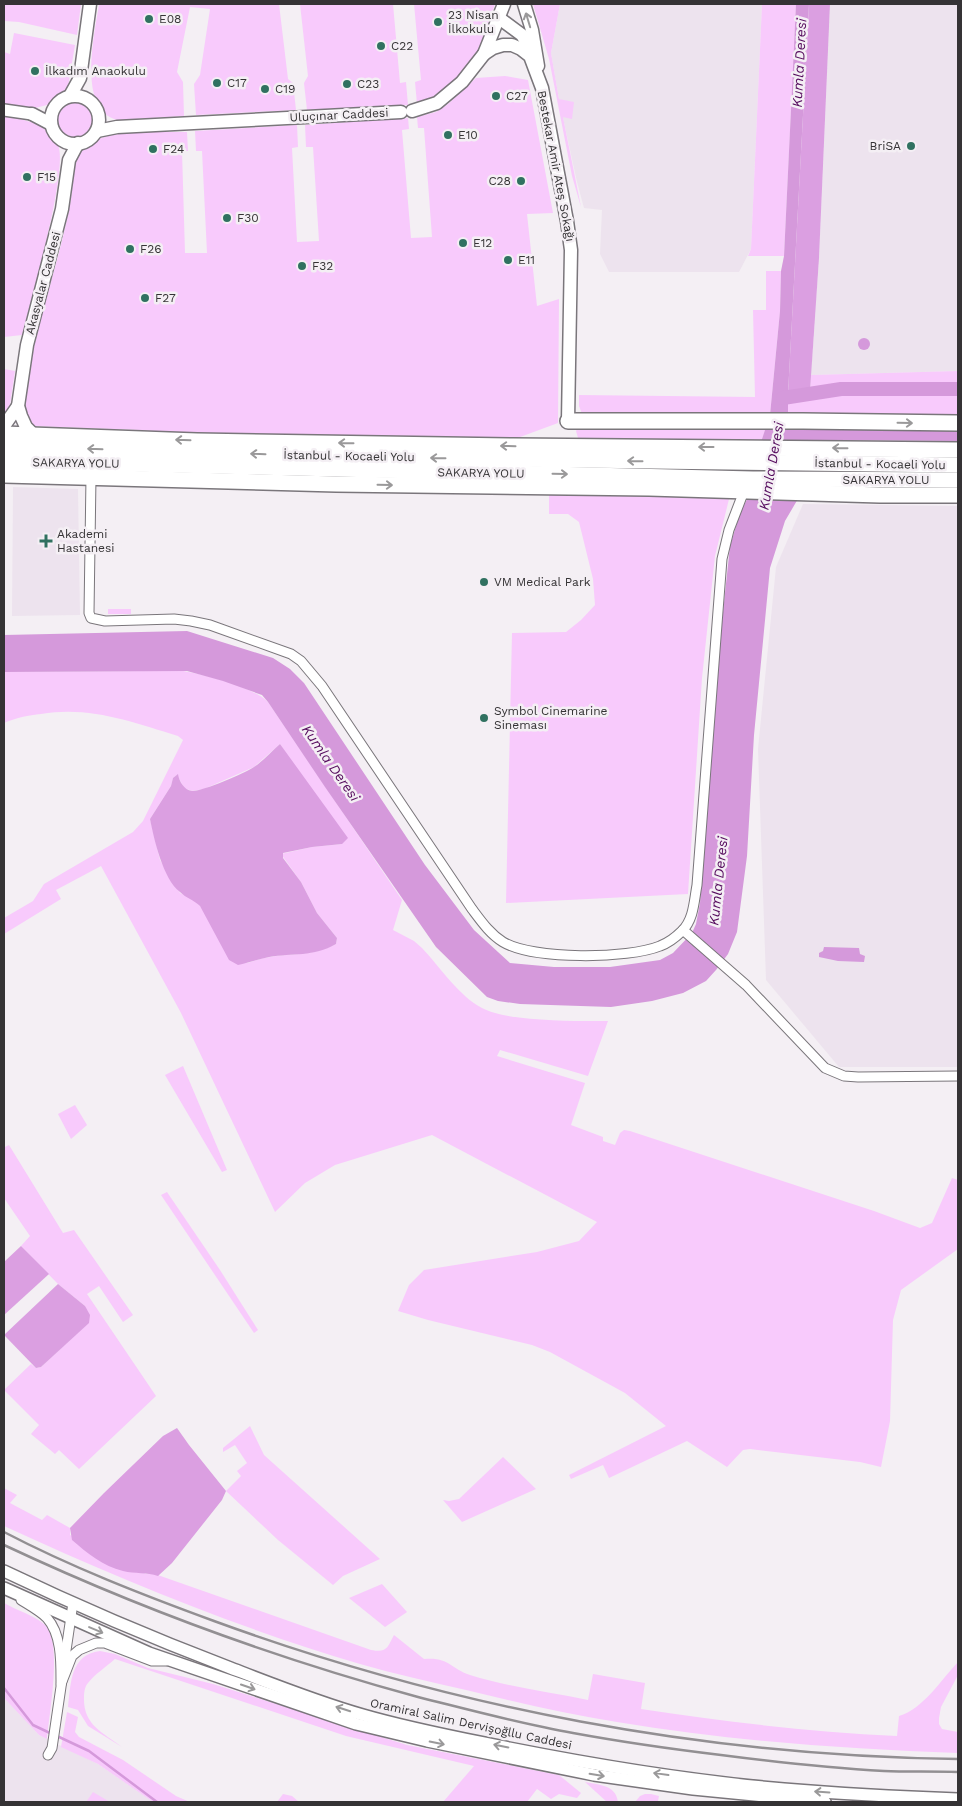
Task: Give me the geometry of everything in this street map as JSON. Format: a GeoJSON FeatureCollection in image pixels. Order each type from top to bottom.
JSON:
{"type":"FeatureCollection","features":[{"type":"Feature","properties":{"kind":"highway"},"geometry":{"type":"LineString","coordinates":[[568,421],[958,423]]}},
{"type":"Feature","properties":{"kind":"highway"},"geometry":{"type":"LineString","coordinates":[[543,446],[557,441],[564,435],[568,421]]}},
{"type":"Feature","properties":{"kind":"highway"},"geometry":{"type":"LineString","coordinates":[[568,421],[572,439],[575,442],[607,442],[625,447]]}},
{"type":"Feature","properties":{"kind":"highway"},"geometry":{"type":"LineString","coordinates":[[4,434],[207,441],[625,447],[754,455],[958,450]]}},
{"type":"Feature","properties":{"kind":"highway","name":"İstanbul - Kocaeli Yolu"},"geometry":{"type":"LineString","coordinates":[[4,446],[346,457],[754,455]]}},
{"type":"Feature","properties":{"kind":"highway"},"geometry":{"type":"LineString","coordinates":[[827,463],[934,450]]}},
{"type":"Feature","properties":{"kind":"highway","name":"İstanbul - Kocaeli Yolu"},"geometry":{"type":"LineString","coordinates":[[802,455],[827,463],[958,465]]}},
{"type":"Feature","properties":{"kind":"highway","name":"SAKARYA YOLU"},"geometry":{"type":"LineString","coordinates":[[4,461],[750,487],[958,480]]}},
{"type":"Feature","properties":{"kind":"highway"},"geometry":{"type":"LineString","coordinates":[[4,475],[336,484],[750,487]]}},
{"type":"Feature","properties":{"kind":"highway"},"geometry":{"type":"LineString","coordinates":[[805,484],[958,495]]}},
{"type":"Feature","properties":{"kind":"main road"},"geometry":{"type":"LineString","coordinates":[[70,96],[80,78],[90,4]]}},
{"type":"Feature","properties":{"kind":"main road","name":"Uluçınar Caddesi"},"geometry":{"type":"LineString","coordinates":[[98,124],[117,127],[406,111],[431,106],[444,100],[462,82],[484,54],[504,4]]}},
{"type":"Feature","properties":{"kind":"main road"},"geometry":{"type":"LineString","coordinates":[[524,4],[532,30],[542,88]]}},
{"type":"Feature","properties":{"kind":"main road"},"geometry":{"type":"LineString","coordinates":[[498,22],[530,56]]}},
{"type":"Feature","properties":{"kind":"main road"},"geometry":{"type":"LineString","coordinates":[[498,22],[525,39],[539,70]]}},
{"type":"Feature","properties":{"kind":"main road"},"geometry":{"type":"LineString","coordinates":[[484,54],[493,48],[512,45],[530,56]]}},
{"type":"Feature","properties":{"kind":"main road","name":"Bestekar Amir Ateş Sokağı"},"geometry":{"type":"LineString","coordinates":[[530,56],[542,88],[571,250],[568,421]]}},
{"type":"Feature","properties":{"kind":"main road"},"geometry":{"type":"LineString","coordinates":[[80,78],[86,98]]}},
{"type":"Feature","properties":{"kind":"main road"},"geometry":{"type":"LineString","coordinates":[[64,142],[78,143],[87,141],[94,135],[98,124],[96,107],[86,98],[70,96],[58,102],[52,110],[51,124],[55,133],[64,142],[69,160]]}},
{"type":"Feature","properties":{"kind":"main road"},"geometry":{"type":"LineString","coordinates":[[4,110],[32,114],[52,110]]}},
{"type":"Feature","properties":{"kind":"main road"},"geometry":{"type":"LineString","coordinates":[[32,114],[51,124]]}},
{"type":"Feature","properties":{"kind":"main road"},"geometry":{"type":"LineString","coordinates":[[69,160],[78,143]]}},
{"type":"Feature","properties":{"kind":"main road","name":"Akasyalar Caddesi"},"geometry":{"type":"LineString","coordinates":[[18,406],[27,345],[60,217],[69,160]]}},
{"type":"Feature","properties":{"kind":"main road"},"geometry":{"type":"LineString","coordinates":[[4,426],[18,406]]}},
{"type":"Feature","properties":{"kind":"main road"},"geometry":{"type":"LineString","coordinates":[[18,406],[20,416],[26,427],[34,435]]}},
{"type":"Feature","properties":{"kind":"main road","name":"Oramiral Salim Dervişoğllu Caddesi"},"geometry":{"type":"LineString","coordinates":[[4,1571],[73,1604],[155,1639],[300,1695],[362,1715],[408,1727],[557,1758],[709,1781],[858,1795],[958,1799]]}},
{"type":"Feature","properties":{"kind":"main road","name":"Oramiral Salim Dervişoğllu Caddesi"},"geometry":{"type":"LineString","coordinates":[[4,1588],[149,1653],[356,1724],[427,1741],[594,1775],[693,1789],[825,1802]]}},
{"type":"Feature","properties":{"kind":"street"},"geometry":{"type":"LineString","coordinates":[[91,477],[89,613],[91,618],[105,621],[191,621],[245,636],[291,654],[301,661],[322,686],[472,909],[492,933],[504,942],[519,949],[538,952],[609,956],[660,946],[684,931],[690,918],[697,885],[722,559],[729,530],[750,487]]}},
{"type":"Feature","properties":{"kind":"street"},"geometry":{"type":"LineString","coordinates":[[684,931],[746,985],[825,1068],[835,1073],[858,1077],[958,1076]]}},
{"type":"Feature","properties":{"kind":"street"},"geometry":{"type":"LineString","coordinates":[[4,1588],[45,1616],[50,1622],[59,1649],[61,1684]]}},
{"type":"Feature","properties":{"kind":"street"},"geometry":{"type":"LineString","coordinates":[[50,1751],[73,1604]]}},
{"type":"Feature","properties":{"kind":"street"},"geometry":{"type":"LineString","coordinates":[[61,1684],[72,1656],[79,1650],[96,1643],[105,1643],[152,1661],[175,1662]]}},
{"type":"Feature","properties":{"kind":"shaded area"},"geometry":{"type":"Polygon","coordinates":[[[4,4],[81,4],[77,35],[19,22],[4,21],[4,4]]]}},
{"type":"Feature","properties":{"kind":"shaded area"},"geometry":{"type":"Polygon","coordinates":[[[99,4],[279,4],[288,79],[293,83],[296,110],[196,115],[194,84],[200,75],[210,9],[190,7],[177,72],[183,82],[184,116],[118,120],[105,114],[97,102],[92,87],[91,70],[99,4]]]}},
{"type":"Feature","properties":{"kind":"shaded area"},"geometry":{"type":"Polygon","coordinates":[[[300,4],[393,4],[400,83],[406,82],[408,105],[307,110],[304,83],[308,76],[300,4]]]}},
{"type":"Feature","properties":{"kind":"shaded area"},"geometry":{"type":"Polygon","coordinates":[[[414,4],[495,4],[477,55],[449,88],[435,100],[417,104],[415,82],[421,80],[414,4]]]}},
{"type":"Feature","properties":{"kind":"shaded area"},"geometry":{"type":"Polygon","coordinates":[[[533,4],[560,4],[551,53],[559,99],[574,102],[572,119],[563,117],[581,207],[572,176],[549,59],[533,4]]]}},
{"type":"Feature","properties":{"kind":"shaded area"},"geometry":{"type":"Polygon","coordinates":[[[560,4],[762,4],[751,249],[739,272],[609,272],[600,254],[602,210],[584,208],[559,99],[551,53],[560,4]]]}},
{"type":"Feature","properties":{"kind":"shaded area"},"geometry":{"type":"Polygon","coordinates":[[[762,4],[796,4],[784,256],[748,256],[751,249],[762,4]]]}},
{"type":"Feature","properties":{"kind":"shaded area"},"geometry":{"type":"Polygon","coordinates":[[[809,4],[830,4],[819,258],[810,391],[788,394],[809,4]]]}},
{"type":"Feature","properties":{"kind":"shaded area"},"geometry":{"type":"Polygon","coordinates":[[[830,4],[958,4],[958,371],[811,375],[819,258],[830,4]]]}},
{"type":"Feature","properties":{"kind":"shaded area","name":"İlkadım Anaokulu"},"geometry":{"type":"Polygon","coordinates":[[[14,33],[75,45],[68,87],[47,105],[35,108],[4,104],[4,52],[10,54],[14,33]]]}},
{"type":"Feature","properties":{"kind":"shaded area"},"geometry":{"type":"Polygon","coordinates":[[[505,76],[528,80],[553,213],[527,214],[537,306],[559,299],[558,423],[512,440],[199,435],[139,430],[32,426],[26,415],[25,406],[35,342],[64,234],[75,165],[77,158],[84,148],[94,141],[119,134],[133,132],[187,132],[188,151],[182,151],[185,253],[207,253],[202,151],[196,151],[195,131],[297,125],[298,147],[292,148],[297,242],[319,241],[313,147],[306,147],[305,125],[408,118],[409,129],[402,130],[411,238],[432,237],[424,128],[418,128],[417,117],[436,112],[448,104],[476,78],[505,76]]]}},
{"type":"Feature","properties":{"kind":"shaded area"},"geometry":{"type":"Polygon","coordinates":[[[75,101],[89,106],[94,120],[89,134],[75,139],[61,134],[56,120],[61,106],[75,101]]]}},
{"type":"Feature","properties":{"kind":"shaded area"},"geometry":{"type":"Polygon","coordinates":[[[4,116],[28,121],[42,127],[58,145],[60,159],[54,207],[22,335],[4,337],[4,116]]]}},
{"type":"Feature","properties":{"kind":"shaded area"},"geometry":{"type":"Polygon","coordinates":[[[766,271],[781,271],[780,311],[770,415],[582,414],[579,406],[579,395],[755,397],[753,310],[766,310],[766,271]]]}},
{"type":"Feature","properties":{"kind":"shaded area"},"geometry":{"type":"Polygon","coordinates":[[[4,369],[15,371],[9,411],[4,421],[4,369]]]}},
{"type":"Feature","properties":{"kind":"shaded area"},"geometry":{"type":"Polygon","coordinates":[[[958,371],[958,417],[788,414],[788,394],[810,391],[811,375],[958,371]]]}},
{"type":"Feature","properties":{"kind":"shaded area"},"geometry":{"type":"Polygon","coordinates":[[[767,425],[761,442],[627,442],[617,438],[578,438],[576,431],[578,428],[767,425]]]}},
{"type":"Feature","properties":{"kind":"shaded area","name":"Akademi Hastanesi"},"geometry":{"type":"Polygon","coordinates":[[[13,487],[78,489],[80,615],[12,616],[13,487]]]}},
{"type":"Feature","properties":{"kind":"shaded area"},"geometry":{"type":"Polygon","coordinates":[[[549,492],[730,495],[715,556],[702,678],[688,894],[506,903],[512,633],[566,632],[595,605],[593,579],[579,522],[568,514],[549,514],[549,492]]]}},
{"type":"Feature","properties":{"kind":"shaded area"},"geometry":{"type":"Polygon","coordinates":[[[803,504],[958,506],[958,1067],[839,1067],[766,980],[758,749],[776,567],[803,504]]]}},
{"type":"Feature","properties":{"kind":"shaded area"},"geometry":{"type":"Polygon","coordinates":[[[108,609],[131,609],[131,614],[108,614],[108,609]]]}},
{"type":"Feature","properties":{"kind":"shaded area"},"geometry":{"type":"Polygon","coordinates":[[[183,671],[230,683],[252,692],[268,702],[402,900],[393,930],[414,941],[422,948],[465,996],[482,1008],[494,1013],[525,1018],[561,1021],[608,1021],[588,1076],[500,1050],[497,1056],[585,1083],[571,1125],[603,1137],[603,1141],[615,1145],[620,1133],[624,1130],[630,1131],[874,1211],[920,1228],[932,1223],[952,1178],[958,1180],[958,1249],[901,1290],[893,1320],[890,1421],[881,1467],[860,1462],[750,1449],[743,1450],[727,1467],[687,1441],[609,1478],[603,1465],[571,1479],[569,1475],[666,1426],[625,1393],[550,1352],[532,1345],[398,1311],[409,1285],[424,1270],[537,1252],[579,1241],[597,1222],[432,1135],[335,1165],[305,1183],[275,1212],[181,1013],[101,866],[56,890],[61,899],[4,934],[4,918],[33,901],[44,884],[133,832],[143,821],[183,740],[178,736],[127,721],[77,712],[32,715],[4,723],[4,672],[183,671]],[[280,744],[254,767],[204,789],[192,791],[184,788],[177,775],[173,778],[171,786],[150,819],[160,860],[180,893],[193,899],[200,906],[247,963],[267,957],[319,951],[336,944],[337,938],[317,913],[301,882],[281,854],[312,847],[342,844],[280,744]]]}},
{"type":"Feature","properties":{"kind":"shaded area"},"geometry":{"type":"Polygon","coordinates":[[[280,744],[348,838],[342,844],[312,847],[283,853],[283,858],[301,882],[317,913],[337,938],[336,944],[311,953],[269,957],[238,965],[229,960],[200,906],[180,892],[169,878],[160,858],[150,819],[171,786],[173,778],[178,774],[184,787],[187,789],[197,791],[204,789],[254,767],[280,744]]]}},
{"type":"Feature","properties":{"kind":"shaded area"},"geometry":{"type":"Polygon","coordinates":[[[183,1066],[227,1170],[222,1172],[165,1075],[183,1066]]]}},
{"type":"Feature","properties":{"kind":"shaded area"},"geometry":{"type":"Polygon","coordinates":[[[75,1105],[87,1125],[71,1139],[58,1114],[75,1105]]]}},
{"type":"Feature","properties":{"kind":"shaded area"},"geometry":{"type":"Polygon","coordinates":[[[9,1145],[63,1233],[74,1230],[133,1315],[123,1322],[99,1286],[87,1294],[156,1396],[79,1469],[59,1450],[55,1454],[31,1434],[39,1425],[4,1390],[31,1364],[36,1368],[41,1367],[88,1323],[85,1306],[58,1284],[21,1246],[30,1236],[4,1198],[4,1146],[9,1145]]]}},
{"type":"Feature","properties":{"kind":"shaded area"},"geometry":{"type":"Polygon","coordinates":[[[167,1192],[258,1330],[254,1333],[161,1195],[167,1192]]]}},
{"type":"Feature","properties":{"kind":"shaded area"},"geometry":{"type":"Polygon","coordinates":[[[21,1246],[49,1274],[4,1315],[4,1262],[21,1246]]]}},
{"type":"Feature","properties":{"kind":"shaded area"},"geometry":{"type":"Polygon","coordinates":[[[58,1284],[85,1306],[90,1315],[89,1323],[41,1367],[36,1368],[4,1335],[58,1284]]]}},
{"type":"Feature","properties":{"kind":"shaded area"},"geometry":{"type":"Polygon","coordinates":[[[250,1426],[264,1455],[380,1559],[343,1576],[333,1585],[278,1540],[226,1491],[241,1476],[237,1471],[247,1463],[235,1445],[223,1452],[223,1448],[250,1426]]]}},
{"type":"Feature","properties":{"kind":"shaded area"},"geometry":{"type":"Polygon","coordinates":[[[177,1428],[226,1491],[222,1500],[172,1563],[158,1576],[116,1569],[89,1554],[72,1540],[70,1528],[163,1436],[177,1428]]]}},
{"type":"Feature","properties":{"kind":"shaded area"},"geometry":{"type":"Polygon","coordinates":[[[503,1457],[536,1489],[462,1522],[443,1500],[459,1499],[503,1457]]]}},
{"type":"Feature","properties":{"kind":"shaded area"},"geometry":{"type":"Polygon","coordinates":[[[4,1488],[17,1495],[10,1503],[42,1520],[47,1515],[70,1528],[70,1535],[146,1574],[152,1573],[371,1650],[380,1651],[386,1649],[394,1635],[424,1659],[444,1661],[470,1675],[514,1686],[588,1700],[593,1674],[645,1683],[641,1709],[769,1726],[897,1736],[899,1716],[924,1701],[958,1662],[958,1675],[941,1707],[939,1724],[942,1729],[958,1732],[958,1753],[787,1743],[659,1729],[560,1712],[373,1668],[269,1635],[179,1601],[91,1565],[4,1526],[4,1488]]]}},
{"type":"Feature","properties":{"kind":"shaded area"},"geometry":{"type":"Polygon","coordinates":[[[382,1584],[407,1612],[385,1627],[349,1598],[382,1584]]]}},
{"type":"Feature","properties":{"kind":"shaded area"},"geometry":{"type":"Polygon","coordinates":[[[4,1603],[41,1622],[50,1634],[53,1646],[54,1679],[47,1739],[39,1735],[4,1698],[4,1603]]]}},
{"type":"Feature","properties":{"kind":"shaded area"},"geometry":{"type":"Polygon","coordinates":[[[100,1651],[115,1654],[148,1668],[213,1684],[407,1745],[559,1775],[581,1793],[577,1798],[559,1794],[551,1799],[537,1789],[527,1802],[443,1802],[474,1766],[346,1736],[115,1659],[85,1687],[85,1707],[90,1721],[95,1727],[122,1747],[88,1726],[78,1710],[68,1707],[72,1680],[77,1664],[90,1654],[100,1651]]]}},
{"type":"Feature","properties":{"kind":"shaded area"},"geometry":{"type":"Polygon","coordinates":[[[4,1698],[39,1735],[98,1764],[153,1802],[4,1802],[4,1698]]]}},
{"type":"Feature","properties":{"kind":"shaded area"},"geometry":{"type":"Polygon","coordinates":[[[67,1712],[78,1717],[75,1732],[79,1737],[123,1760],[176,1796],[190,1802],[153,1802],[98,1764],[61,1747],[67,1712]]]}},
{"type":"Feature","properties":{"kind":"shaded area"},"geometry":{"type":"Polygon","coordinates":[[[585,1782],[602,1785],[611,1789],[617,1796],[618,1802],[607,1802],[585,1782]]]}},
{"type":"Feature","properties":{"kind":"shaded area"},"geometry":{"type":"Polygon","coordinates":[[[93,1792],[110,1802],[86,1802],[93,1792]]]}},
{"type":"Feature","properties":{"kind":"shaded area"},"geometry":{"type":"Polygon","coordinates":[[[283,1794],[292,1796],[299,1802],[277,1802],[283,1794]]]}},
{"type":"Feature","properties":{"kind":"shaded area"},"geometry":{"type":"Polygon","coordinates":[[[645,1794],[659,1796],[658,1801],[662,1802],[635,1802],[640,1796],[645,1794]]]}},
{"type":"Feature","properties":{"kind":"water","name":"Kumla Deresi"},"geometry":{"type":"Polygon","coordinates":[[[796,4],[809,4],[788,394],[788,428],[958,429],[958,441],[803,440],[800,480],[802,492],[785,521],[770,568],[754,735],[747,856],[737,932],[728,954],[716,970],[706,981],[683,993],[652,1001],[611,1007],[520,1004],[498,1001],[487,997],[436,947],[262,695],[187,671],[4,672],[4,635],[187,631],[273,658],[290,669],[304,683],[425,865],[474,930],[510,963],[554,967],[610,967],[660,960],[673,953],[692,933],[696,924],[700,903],[712,716],[730,546],[741,510],[752,491],[761,442],[770,415],[780,311],[781,271],[784,256],[796,4]]]}},
{"type":"Feature","properties":{"kind":"water"},"geometry":{"type":"Polygon","coordinates":[[[862,338],[866,338],[870,344],[866,350],[862,350],[858,346],[858,342],[862,338]]]}},
{"type":"Feature","properties":{"kind":"water"},"geometry":{"type":"Polygon","coordinates":[[[824,947],[859,948],[860,954],[865,956],[864,962],[838,961],[819,957],[819,953],[823,951],[824,947]]]}},
{"type":"Feature","properties":{"kind":"waterway"},"geometry":{"type":"LineString","coordinates":[[783,398],[841,389],[958,389]]}},
{"type":"Feature","properties":{"kind":"waterway"},"geometry":{"type":"LineString","coordinates":[[4,1688],[33,1725],[52,1734]]}},
{"type":"Feature","properties":{"kind":"waterway"},"geometry":{"type":"LineString","coordinates":[[57,1736],[89,1751],[157,1802]]}},
{"type":"Feature","properties":{"kind":"railway"},"geometry":{"type":"LineString","coordinates":[[4,1532],[108,1580],[214,1621],[304,1652],[395,1679],[487,1702],[580,1722],[674,1737],[768,1748],[863,1756],[958,1759]]}},
{"type":"Feature","properties":{"kind":"railway"},"geometry":{"type":"LineString","coordinates":[[4,1545],[105,1590],[259,1648],[365,1682],[496,1716],[610,1739],[762,1760],[884,1771],[958,1772]]}},
{"type":"Feature","properties":{"kind":"place","name":"E08"},"geometry":{"type":"Point","coordinates":[149,19]}},
{"type":"Feature","properties":{"kind":"place","name":"23 Nisan İlkokulu"},"geometry":{"type":"Point","coordinates":[438,22]}},
{"type":"Feature","properties":{"kind":"place","name":"C22"},"geometry":{"type":"Point","coordinates":[381,46]}},
{"type":"Feature","properties":{"kind":"place","name":"İlkadım Anaokulu"},"geometry":{"type":"Point","coordinates":[35,71]}},
{"type":"Feature","properties":{"kind":"place","name":"C17"},"geometry":{"type":"Point","coordinates":[217,83]}},
{"type":"Feature","properties":{"kind":"place","name":"C23"},"geometry":{"type":"Point","coordinates":[347,84]}},
{"type":"Feature","properties":{"kind":"place","name":"C19"},"geometry":{"type":"Point","coordinates":[265,89]}},
{"type":"Feature","properties":{"kind":"place","name":"C27"},"geometry":{"type":"Point","coordinates":[496,96]}},
{"type":"Feature","properties":{"kind":"place","name":"E10"},"geometry":{"type":"Point","coordinates":[448,135]}},
{"type":"Feature","properties":{"kind":"place","name":"BriSA"},"geometry":{"type":"Point","coordinates":[911,146]}},
{"type":"Feature","properties":{"kind":"place","name":"F24"},"geometry":{"type":"Point","coordinates":[153,149]}},
{"type":"Feature","properties":{"kind":"place","name":"F15"},"geometry":{"type":"Point","coordinates":[27,177]}},
{"type":"Feature","properties":{"kind":"place","name":"C28"},"geometry":{"type":"Point","coordinates":[521,181]}},
{"type":"Feature","properties":{"kind":"place","name":"F30"},"geometry":{"type":"Point","coordinates":[227,218]}},
{"type":"Feature","properties":{"kind":"place","name":"E12"},"geometry":{"type":"Point","coordinates":[463,243]}},
{"type":"Feature","properties":{"kind":"place","name":"F26"},"geometry":{"type":"Point","coordinates":[130,249]}},
{"type":"Feature","properties":{"kind":"place","name":"E11"},"geometry":{"type":"Point","coordinates":[508,260]}},
{"type":"Feature","properties":{"kind":"place","name":"F32"},"geometry":{"type":"Point","coordinates":[302,266]}},
{"type":"Feature","properties":{"kind":"place","name":"F27"},"geometry":{"type":"Point","coordinates":[145,298]}},
{"type":"Feature","properties":{"kind":"place","name":"Akademi Hastanesi"},"geometry":{"type":"Point","coordinates":[46,541]}},
{"type":"Feature","properties":{"kind":"place","name":"VM Medical Park"},"geometry":{"type":"Point","coordinates":[484,582]}},
{"type":"Feature","properties":{"kind":"place","name":"Symbol Cinemarine Sineması"},"geometry":{"type":"Point","coordinates":[484,718]}}]}
